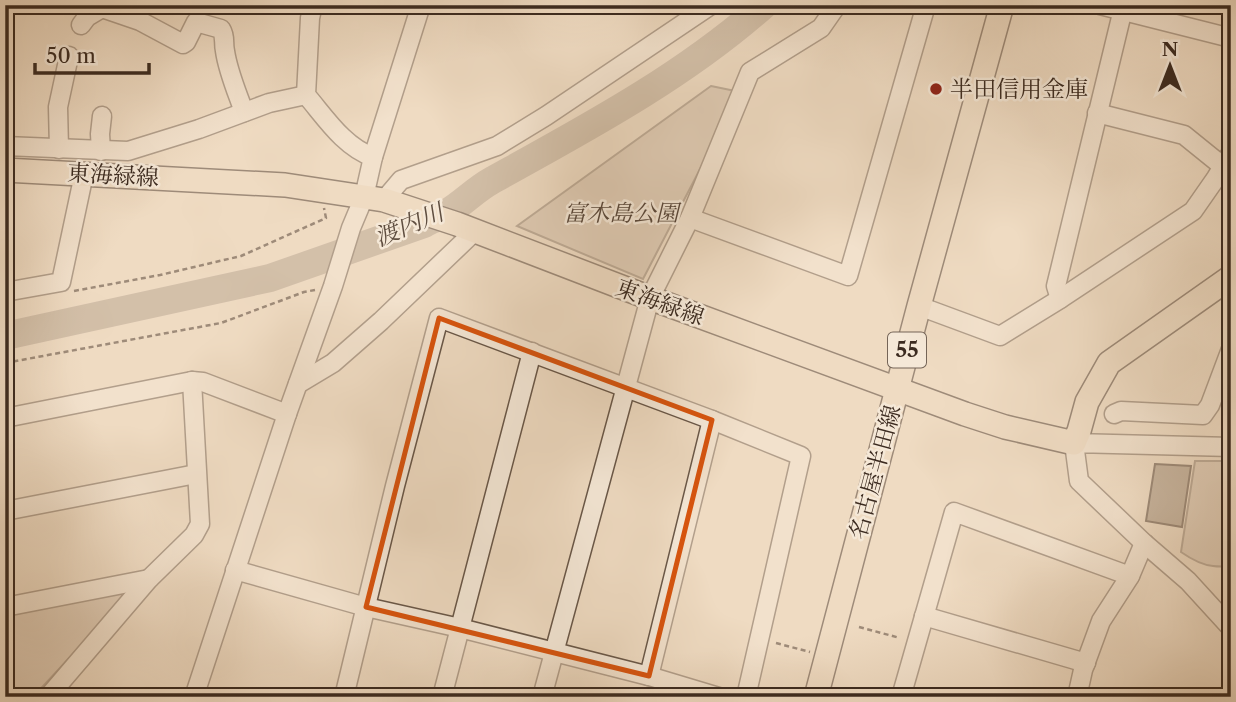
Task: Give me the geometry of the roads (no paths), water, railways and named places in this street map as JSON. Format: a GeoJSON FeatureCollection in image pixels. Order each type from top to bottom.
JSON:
{"type":"FeatureCollection","features":[{"type":"Feature","properties":{"kind":"main road","name":"名古屋半田線"},"geometry":{"type":"LineString","coordinates":[[816,697],[1002,5]]}},
{"type":"Feature","properties":{"kind":"main road","name":"東海緑線"},"geometry":{"type":"LineString","coordinates":[[5,170],[285,185],[374,198],[466,228],[965,414],[1005,427],[1074,443]]}},
{"type":"Feature","properties":{"kind":"main road"},"geometry":{"type":"LineString","coordinates":[[1074,443],[1087,402],[1108,363],[1231,277]]}},
{"type":"Feature","properties":{"kind":"street"},"geometry":{"type":"LineString","coordinates":[[313,5],[306,95],[341,135],[360,152],[373,157]]}},
{"type":"Feature","properties":{"kind":"street"},"geometry":{"type":"LineString","coordinates":[[374,198],[373,157],[421,5]]}},
{"type":"Feature","properties":{"kind":"street"},"geometry":{"type":"LineString","coordinates":[[194,697],[351,229],[374,198],[401,180],[497,146],[547,116],[710,5]]}},
{"type":"Feature","properties":{"kind":"street"},"geometry":{"type":"LineString","coordinates":[[542,697],[650,298],[690,218],[750,72],[821,28],[837,5]]}},
{"type":"Feature","properties":{"kind":"street"},"geometry":{"type":"LineString","coordinates":[[690,218],[848,275],[926,5]]}},
{"type":"Feature","properties":{"kind":"street"},"geometry":{"type":"LineString","coordinates":[[1100,5],[1123,8],[1231,38]]}},
{"type":"Feature","properties":{"kind":"street"},"geometry":{"type":"LineString","coordinates":[[81,25],[87,16],[102,6],[140,21],[183,44],[196,22],[221,29],[225,35],[224,49],[232,80],[244,112]]}},
{"type":"Feature","properties":{"kind":"street"},"geometry":{"type":"LineString","coordinates":[[1060,299],[1056,286],[1123,8]]}},
{"type":"Feature","properties":{"kind":"street"},"geometry":{"type":"LineString","coordinates":[[59,149],[58,107],[69,57]]}},
{"type":"Feature","properties":{"kind":"street"},"geometry":{"type":"LineString","coordinates":[[5,146],[133,150],[269,103],[306,95]]}},
{"type":"Feature","properties":{"kind":"street"},"geometry":{"type":"LineString","coordinates":[[919,306],[1000,336],[1193,211],[1228,164],[1184,135],[1097,113]]}},
{"type":"Feature","properties":{"kind":"street"},"geometry":{"type":"LineString","coordinates":[[101,151],[102,116]]}},
{"type":"Feature","properties":{"kind":"street"},"geometry":{"type":"LineString","coordinates":[[5,292],[61,282],[84,174]]}},
{"type":"Feature","properties":{"kind":"street"},"geometry":{"type":"LineString","coordinates":[[298,384],[333,363],[382,321],[466,228]]}},
{"type":"Feature","properties":{"kind":"street"},"geometry":{"type":"LineString","coordinates":[[344,697],[439,318],[801,456],[746,697]]}},
{"type":"Feature","properties":{"kind":"street"},"geometry":{"type":"LineString","coordinates":[[1114,414],[1121,411],[1203,415],[1225,381],[1231,349]]}},
{"type":"Feature","properties":{"kind":"street"},"geometry":{"type":"LineString","coordinates":[[442,697],[532,352]]}},
{"type":"Feature","properties":{"kind":"street"},"geometry":{"type":"LineString","coordinates":[[5,418],[192,381],[203,382],[287,414]]}},
{"type":"Feature","properties":{"kind":"street"},"geometry":{"type":"LineString","coordinates":[[48,697],[149,579],[194,535],[200,524],[192,381]]}},
{"type":"Feature","properties":{"kind":"street"},"geometry":{"type":"LineString","coordinates":[[649,676],[712,421]]}},
{"type":"Feature","properties":{"kind":"street"},"geometry":{"type":"LineString","coordinates":[[1231,447],[1074,443],[1079,481],[1188,581],[1231,628]]}},
{"type":"Feature","properties":{"kind":"street"},"geometry":{"type":"LineString","coordinates":[[5,511],[196,474]]}},
{"type":"Feature","properties":{"kind":"street"},"geometry":{"type":"LineString","coordinates":[[901,697],[954,512],[1129,576]]}},
{"type":"Feature","properties":{"kind":"street"},"geometry":{"type":"LineString","coordinates":[[1077,697],[1101,621],[1129,576],[1144,543]]}},
{"type":"Feature","properties":{"kind":"street"},"geometry":{"type":"LineString","coordinates":[[235,570],[366,607],[649,676],[674,690],[719,697]]}},
{"type":"Feature","properties":{"kind":"street"},"geometry":{"type":"LineString","coordinates":[[5,607],[149,579]]}},
{"type":"Feature","properties":{"kind":"street"},"geometry":{"type":"LineString","coordinates":[[924,616],[1086,663]]}},
{"type":"Feature","properties":{"kind":"waterway","name":"渡内川"},"geometry":{"type":"LineString","coordinates":[[5,336],[270,278],[424,224],[459,205],[491,181],[667,79],[764,5]]}},
{"type":"Feature","properties":{"kind":"place","name":"半田信用金庫"},"geometry":{"type":"Point","coordinates":[936,89]}},
{"type":"Feature","properties":{"kind":"park label","name":"富木島公園"},"geometry":{"type":"Point","coordinates":[621,213]}}]}
